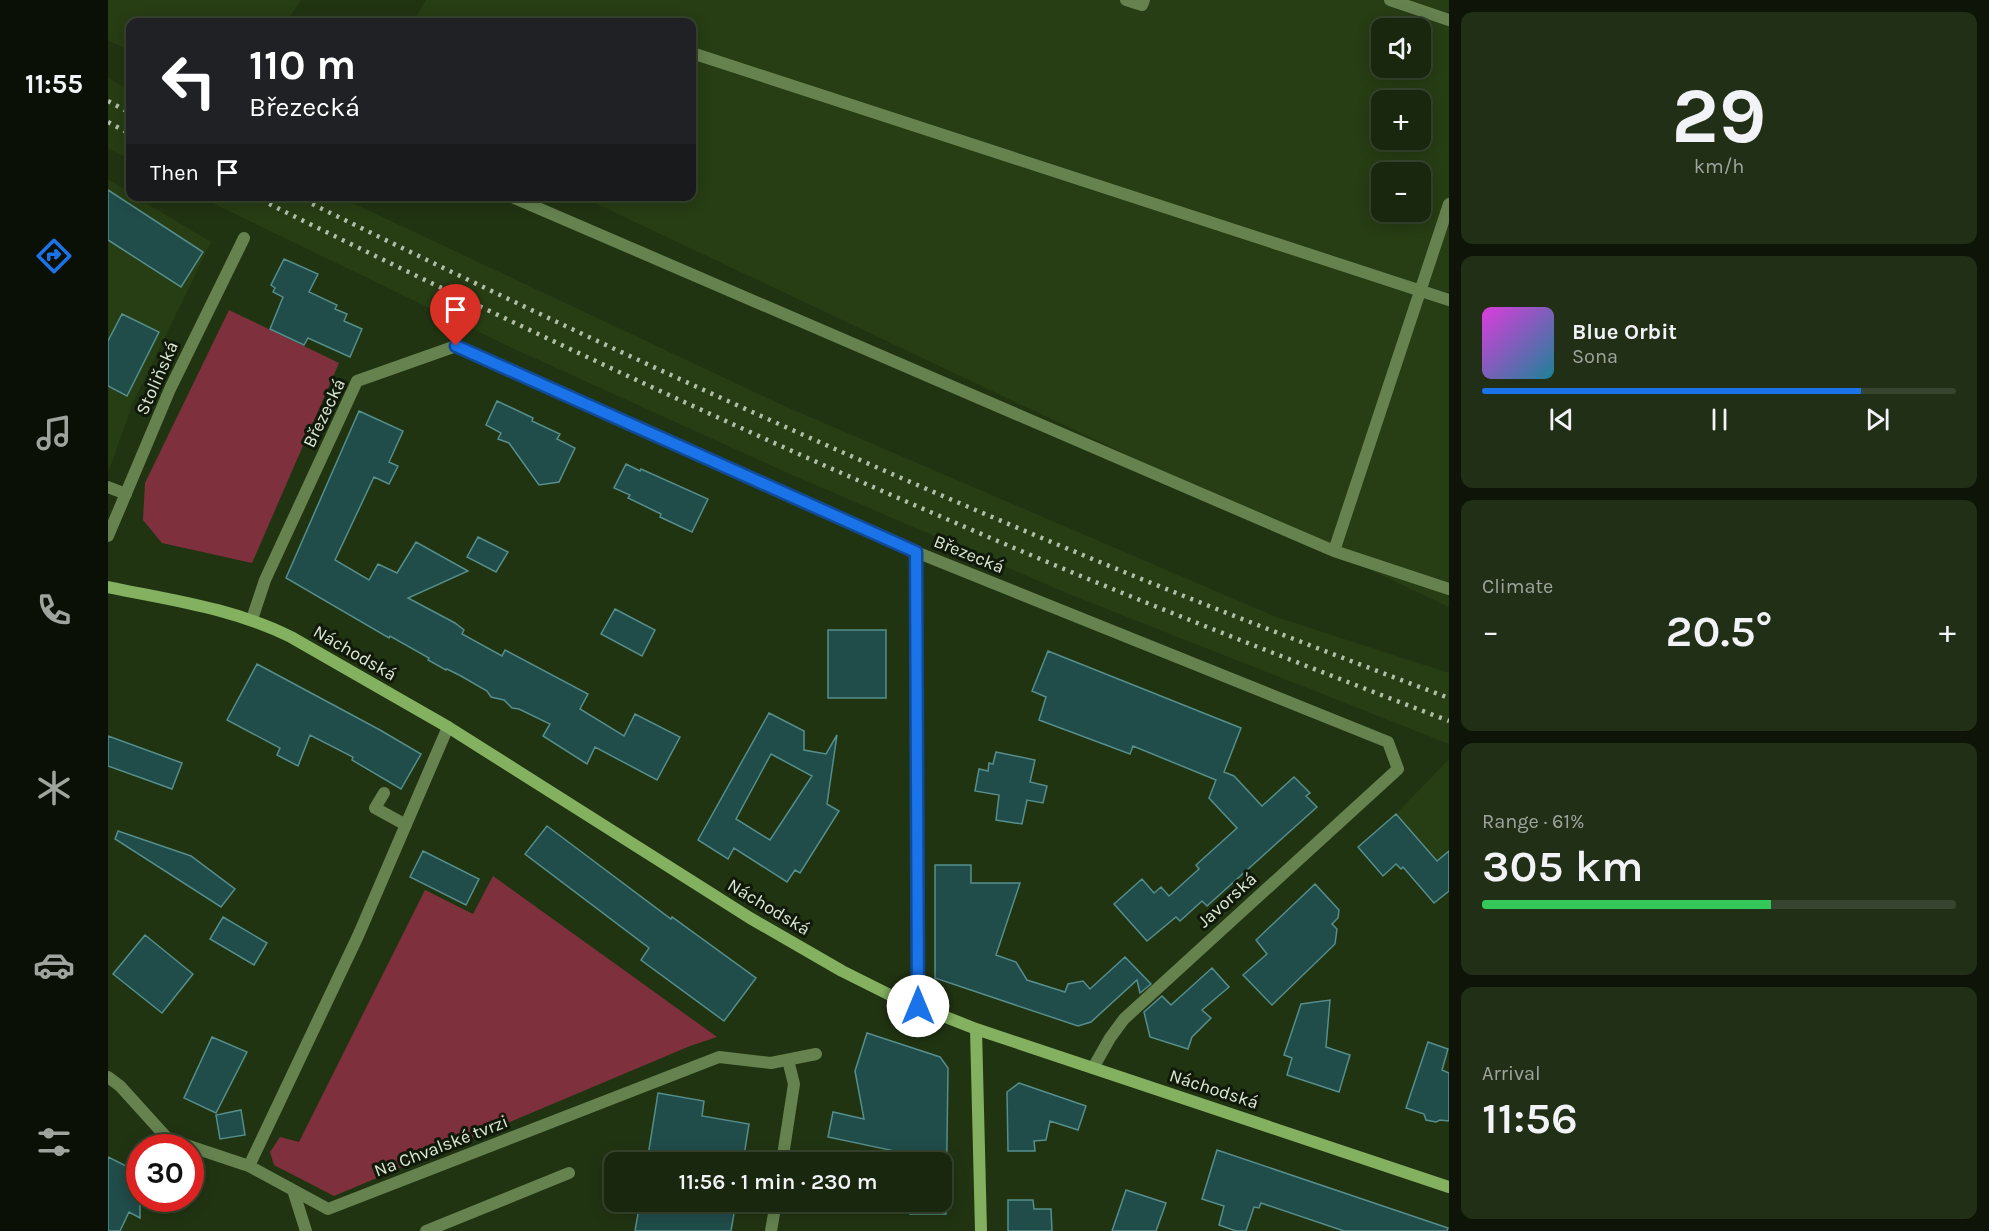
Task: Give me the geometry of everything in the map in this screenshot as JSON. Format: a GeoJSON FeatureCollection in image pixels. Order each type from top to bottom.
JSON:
{"type":"FeatureCollection","features":[{"type":"Feature","properties":{"kind":"main road","name":"Náchodská"},"geometry":{"type":"LineString","coordinates":[[108,587],[226,611],[252,619],[316,651],[448,727],[750,918],[842,971],[890,995],[976,1029],[1449,1187]]}},
{"type":"Feature","properties":{"kind":"main road"},"geometry":{"type":"LineString","coordinates":[[976,1029],[981,1231]]}},
{"type":"Feature","properties":{"kind":"street"},"geometry":{"type":"LineString","coordinates":[[1126,0],[1142,5],[1144,0]]}},
{"type":"Feature","properties":{"kind":"street"},"geometry":{"type":"LineString","coordinates":[[1390,0],[1449,20]]}},
{"type":"Feature","properties":{"kind":"street"},"geometry":{"type":"LineString","coordinates":[[1429,13],[1433,0]]}},
{"type":"Feature","properties":{"kind":"street"},"geometry":{"type":"LineString","coordinates":[[696,55],[1449,300]]}},
{"type":"Feature","properties":{"kind":"street"},"geometry":{"type":"LineString","coordinates":[[522,201],[1334,551],[1449,589]]}},
{"type":"Feature","properties":{"kind":"street"},"geometry":{"type":"LineString","coordinates":[[1334,551],[1449,204]]}},
{"type":"Feature","properties":{"kind":"street","name":"Stoliňská"},"geometry":{"type":"LineString","coordinates":[[108,536],[170,389],[244,238]]}},
{"type":"Feature","properties":{"kind":"street","name":"Březecká"},"geometry":{"type":"LineString","coordinates":[[252,619],[265,580],[357,381],[456,346],[916,552],[1388,742],[1398,769]]}},
{"type":"Feature","properties":{"kind":"street"},"geometry":{"type":"LineString","coordinates":[[108,487],[126,494]]}},
{"type":"Feature","properties":{"kind":"street"},"geometry":{"type":"LineString","coordinates":[[916,552],[918,1006]]}},
{"type":"Feature","properties":{"kind":"street"},"geometry":{"type":"LineString","coordinates":[[249,1166],[358,936],[448,727]]}},
{"type":"Feature","properties":{"kind":"street","name":"Javorská"},"geometry":{"type":"LineString","coordinates":[[1093,1068],[1124,1019],[1398,769]]}},
{"type":"Feature","properties":{"kind":"street"},"geometry":{"type":"LineString","coordinates":[[384,793],[375,808],[406,825]]}},
{"type":"Feature","properties":{"kind":"street","name":"Na Chvalské tvrzi"},"geometry":{"type":"LineString","coordinates":[[108,1077],[120,1086],[168,1139],[249,1166],[328,1209],[719,1057],[771,1063],[816,1054]]}},
{"type":"Feature","properties":{"kind":"street"},"geometry":{"type":"LineString","coordinates":[[784,1152],[794,1084],[788,1060]]}},
{"type":"Feature","properties":{"kind":"street"},"geometry":{"type":"LineString","coordinates":[[426,1231],[569,1173]]}},
{"type":"Feature","properties":{"kind":"street"},"geometry":{"type":"LineString","coordinates":[[293,1190],[306,1231]]}},
{"type":"Feature","properties":{"kind":"street"},"geometry":{"type":"LineString","coordinates":[[771,1231],[774,1212]]}},
{"type":"Feature","properties":{"kind":"shaded area"},"geometry":{"type":"Polygon","coordinates":[[[108,0],[301,0],[289,18],[126,18],[126,49],[108,40],[108,0]]]}},
{"type":"Feature","properties":{"kind":"shaded area"},"geometry":{"type":"Polygon","coordinates":[[[426,0],[1449,0],[1449,607],[590,201],[696,201],[696,18],[415,18],[426,0]]]}},
{"type":"Feature","properties":{"kind":"shaded area"},"geometry":{"type":"Polygon","coordinates":[[[108,78],[126,88],[126,158],[108,148],[108,78]]]}},
{"type":"Feature","properties":{"kind":"shaded area"},"geometry":{"type":"Polygon","coordinates":[[[108,179],[126,190],[126,201],[143,201],[211,242],[133,403],[108,473],[108,179]]]}},
{"type":"Feature","properties":{"kind":"shaded area"},"geometry":{"type":"Polygon","coordinates":[[[208,201],[348,201],[782,405],[1276,617],[1449,673],[1449,744],[1069,594],[790,474],[512,348],[208,201]]]}},
{"type":"Feature","properties":{"kind":"shaded area"},"geometry":{"type":"Polygon","coordinates":[[[229,310],[339,363],[252,563],[162,543],[143,520],[145,483],[229,310]]]}},
{"type":"Feature","properties":{"kind":"shaded area"},"geometry":{"type":"Polygon","coordinates":[[[1449,759],[1449,877],[1396,814],[1449,759]]]}},
{"type":"Feature","properties":{"kind":"shaded area"},"geometry":{"type":"Polygon","coordinates":[[[493,876],[717,1037],[690,1046],[334,1196],[274,1165],[270,1152],[280,1137],[299,1142],[425,890],[473,914],[493,876]]]}},
{"type":"Feature","properties":{"kind":"building"},"geometry":{"type":"Polygon","coordinates":[[[108,190],[203,252],[181,287],[108,240],[108,190]]]}},
{"type":"Feature","properties":{"kind":"building"},"geometry":{"type":"Polygon","coordinates":[[[284,259],[318,274],[309,292],[337,305],[335,309],[347,314],[344,321],[362,329],[350,357],[308,338],[304,345],[270,329],[283,297],[273,292],[275,288],[271,285],[284,259]]]}},
{"type":"Feature","properties":{"kind":"building"},"geometry":{"type":"Polygon","coordinates":[[[122,314],[159,332],[127,396],[108,386],[108,341],[122,314]]]}},
{"type":"Feature","properties":{"kind":"building"},"geometry":{"type":"Polygon","coordinates":[[[497,401],[560,434],[557,439],[575,448],[559,482],[539,485],[509,443],[498,439],[501,433],[486,425],[497,401]]]}},
{"type":"Feature","properties":{"kind":"building"},"geometry":{"type":"Polygon","coordinates":[[[359,411],[403,431],[389,462],[398,466],[389,484],[374,477],[335,560],[369,580],[378,564],[397,573],[416,542],[468,571],[408,598],[455,623],[464,630],[462,634],[502,656],[505,650],[588,694],[580,709],[624,736],[635,714],[680,737],[657,780],[595,747],[587,764],[543,736],[550,724],[512,708],[504,700],[491,697],[487,691],[428,660],[429,658],[390,636],[389,638],[286,578],[359,411]]]}},
{"type":"Feature","properties":{"kind":"building"},"geometry":{"type":"Polygon","coordinates":[[[626,464],[708,499],[692,532],[660,517],[661,514],[628,498],[630,495],[614,488],[626,464]]]}},
{"type":"Feature","properties":{"kind":"building"},"geometry":{"type":"Polygon","coordinates":[[[478,537],[508,552],[496,572],[467,557],[478,537]]]}},
{"type":"Feature","properties":{"kind":"building"},"geometry":{"type":"Polygon","coordinates":[[[615,609],[655,630],[642,656],[601,634],[615,609]]]}},
{"type":"Feature","properties":{"kind":"building"},"geometry":{"type":"Polygon","coordinates":[[[828,630],[886,630],[886,698],[828,698],[828,630]]]}},
{"type":"Feature","properties":{"kind":"building"},"geometry":{"type":"Polygon","coordinates":[[[1048,651],[1241,728],[1224,772],[1234,776],[1262,806],[1294,777],[1310,793],[1306,796],[1317,807],[1207,906],[1202,901],[1180,921],[1176,917],[1147,941],[1114,904],[1142,879],[1154,893],[1161,887],[1169,896],[1199,869],[1196,865],[1237,828],[1209,798],[1216,780],[1133,746],[1130,754],[1039,720],[1046,697],[1032,691],[1048,651]]]}},
{"type":"Feature","properties":{"kind":"building"},"geometry":{"type":"Polygon","coordinates":[[[257,664],[421,754],[401,789],[352,760],[353,757],[310,735],[298,766],[277,755],[280,748],[227,720],[257,664]]]}},
{"type":"Feature","properties":{"kind":"building"},"geometry":{"type":"Polygon","coordinates":[[[769,713],[804,731],[804,750],[826,754],[837,735],[827,804],[839,811],[800,873],[795,870],[787,882],[734,848],[728,859],[698,840],[769,713]],[[771,754],[736,819],[770,840],[812,776],[771,754]]]}},
{"type":"Feature","properties":{"kind":"building"},"geometry":{"type":"Polygon","coordinates":[[[108,736],[182,763],[172,789],[108,766],[108,736]]]}},
{"type":"Feature","properties":{"kind":"building"},"geometry":{"type":"Polygon","coordinates":[[[996,752],[1035,760],[1030,782],[1047,786],[1043,803],[1027,800],[1022,824],[996,820],[999,795],[975,791],[979,769],[988,771],[989,763],[993,764],[996,752]]]}},
{"type":"Feature","properties":{"kind":"building"},"geometry":{"type":"Polygon","coordinates":[[[1396,814],[1437,861],[1449,851],[1449,891],[1434,903],[1403,867],[1401,869],[1396,864],[1383,876],[1358,847],[1396,814]]]}},
{"type":"Feature","properties":{"kind":"building"},"geometry":{"type":"Polygon","coordinates":[[[547,826],[671,919],[672,917],[756,978],[724,1021],[641,960],[649,948],[525,854],[547,826]]]}},
{"type":"Feature","properties":{"kind":"building"},"geometry":{"type":"Polygon","coordinates":[[[118,831],[191,856],[235,889],[221,907],[115,839],[118,831]]]}},
{"type":"Feature","properties":{"kind":"building"},"geometry":{"type":"Polygon","coordinates":[[[423,851],[479,879],[466,905],[410,877],[423,851]]]}},
{"type":"Feature","properties":{"kind":"building"},"geometry":{"type":"Polygon","coordinates":[[[935,865],[971,865],[971,883],[1020,883],[996,955],[1016,962],[1027,980],[1065,992],[1068,984],[1083,981],[1090,989],[1125,957],[1151,984],[1140,993],[1137,980],[1091,1022],[1078,1026],[935,978],[935,865]]]}},
{"type":"Feature","properties":{"kind":"building"},"geometry":{"type":"Polygon","coordinates":[[[1315,884],[1339,910],[1338,918],[1332,924],[1337,929],[1335,944],[1272,1005],[1243,975],[1267,954],[1256,940],[1315,884]]]}},
{"type":"Feature","properties":{"kind":"building"},"geometry":{"type":"Polygon","coordinates":[[[223,917],[267,943],[254,965],[210,939],[223,917]]]}},
{"type":"Feature","properties":{"kind":"building"},"geometry":{"type":"Polygon","coordinates":[[[145,935],[193,974],[162,1013],[113,974],[145,935]]]}},
{"type":"Feature","properties":{"kind":"building"},"geometry":{"type":"Polygon","coordinates":[[[1212,968],[1229,987],[1202,1010],[1211,1018],[1192,1037],[1188,1049],[1150,1037],[1144,1012],[1162,996],[1171,1005],[1212,968]]]}},
{"type":"Feature","properties":{"kind":"building"},"geometry":{"type":"Polygon","coordinates":[[[1330,1000],[1326,1047],[1350,1055],[1339,1092],[1287,1075],[1292,1058],[1284,1055],[1301,1004],[1330,1000]]]}},
{"type":"Feature","properties":{"kind":"building"},"geometry":{"type":"Polygon","coordinates":[[[867,1033],[940,1057],[948,1068],[947,1152],[899,1152],[828,1137],[833,1112],[864,1119],[855,1071],[867,1033]]]}},
{"type":"Feature","properties":{"kind":"building"},"geometry":{"type":"Polygon","coordinates":[[[212,1037],[247,1052],[216,1113],[184,1098],[212,1037]]]}},
{"type":"Feature","properties":{"kind":"building"},"geometry":{"type":"Polygon","coordinates":[[[1428,1042],[1448,1049],[1442,1070],[1449,1073],[1449,1121],[1426,1120],[1424,1114],[1406,1108],[1428,1042]]]}},
{"type":"Feature","properties":{"kind":"building"},"geometry":{"type":"Polygon","coordinates":[[[1019,1083],[1086,1106],[1078,1130],[1050,1121],[1046,1140],[1034,1141],[1035,1151],[1008,1151],[1007,1092],[1019,1083]]]}},
{"type":"Feature","properties":{"kind":"building"},"geometry":{"type":"Polygon","coordinates":[[[658,1093],[704,1101],[702,1116],[749,1124],[745,1152],[649,1152],[658,1093]]]}},
{"type":"Feature","properties":{"kind":"building"},"geometry":{"type":"Polygon","coordinates":[[[241,1110],[245,1135],[220,1139],[216,1115],[241,1110]]]}},
{"type":"Feature","properties":{"kind":"building"},"geometry":{"type":"Polygon","coordinates":[[[1217,1150],[1448,1228],[1447,1231],[1344,1231],[1261,1203],[1259,1208],[1254,1207],[1246,1231],[1236,1231],[1219,1225],[1224,1206],[1202,1199],[1217,1150]]]}},
{"type":"Feature","properties":{"kind":"building"},"geometry":{"type":"Polygon","coordinates":[[[108,1157],[126,1166],[126,1212],[129,1212],[120,1231],[108,1231],[108,1157]]]}},
{"type":"Feature","properties":{"kind":"building"},"geometry":{"type":"Polygon","coordinates":[[[1126,1190],[1166,1203],[1156,1231],[1112,1231],[1126,1190]]]}},
{"type":"Feature","properties":{"kind":"building"},"geometry":{"type":"Polygon","coordinates":[[[1008,1200],[1033,1200],[1034,1209],[1051,1209],[1052,1231],[1008,1231],[1008,1200]]]}},
{"type":"Feature","properties":{"kind":"building"},"geometry":{"type":"Polygon","coordinates":[[[129,1212],[140,1212],[140,1218],[129,1212]]]}},
{"type":"Feature","properties":{"kind":"building"},"geometry":{"type":"Polygon","coordinates":[[[638,1212],[734,1212],[731,1231],[635,1231],[638,1212]]]}},
{"type":"Feature","properties":{"kind":"building"},"geometry":{"type":"Polygon","coordinates":[[[910,1212],[946,1212],[946,1214],[910,1214],[910,1212]]]}},
{"type":"Feature","properties":{"kind":"railway"},"geometry":{"type":"LineString","coordinates":[[108,101],[126,111]]}},
{"type":"Feature","properties":{"kind":"railway"},"geometry":{"type":"LineString","coordinates":[[108,122],[126,132]]}},
{"type":"Feature","properties":{"kind":"railway"},"geometry":{"type":"LineString","coordinates":[[263,201],[559,344],[868,485],[1123,593],[1449,721]]}},
{"type":"Feature","properties":{"kind":"railway"},"geometry":{"type":"LineString","coordinates":[[306,201],[591,338],[889,473],[1269,630],[1449,698]]}},
{"type":"Feature","properties":{"kind":"route"},"geometry":{"type":"LineString","coordinates":[[456,346],[916,552],[918,1006]]}}]}
